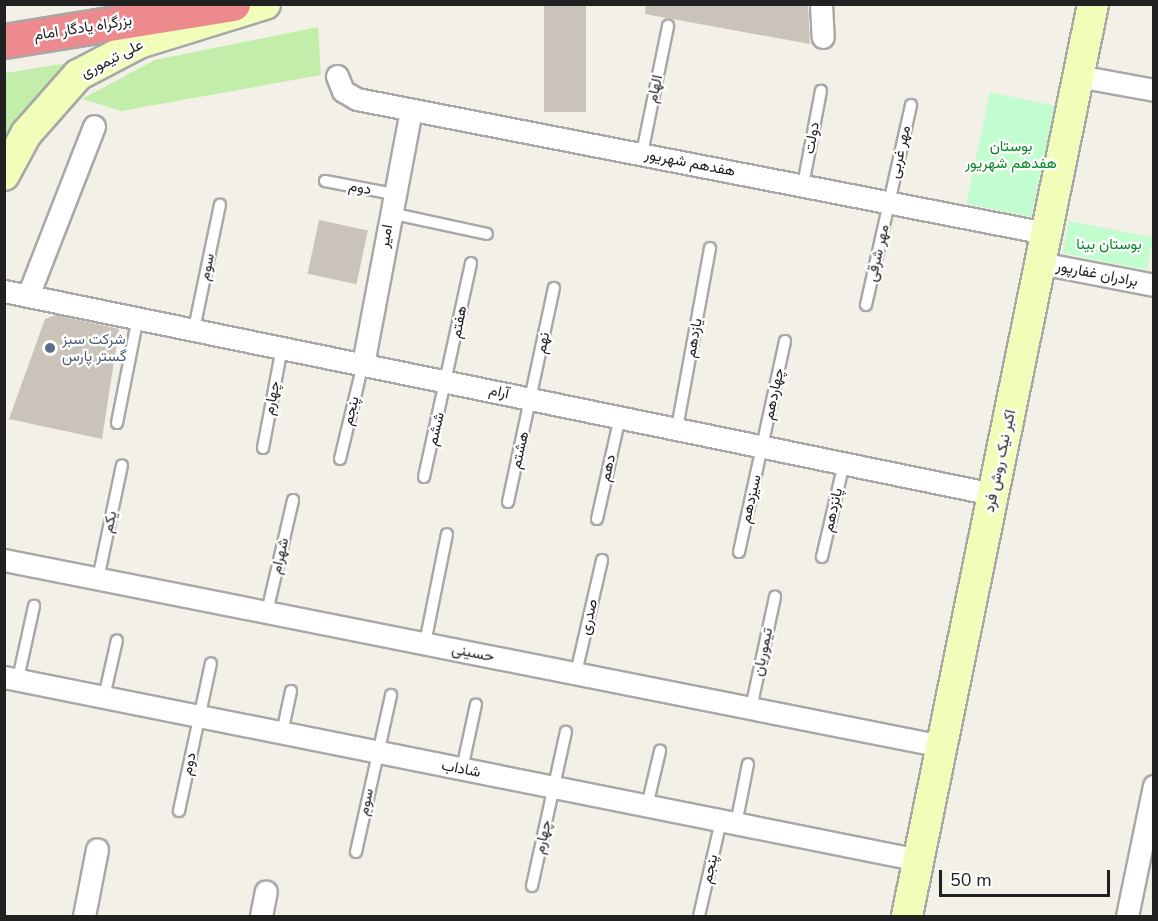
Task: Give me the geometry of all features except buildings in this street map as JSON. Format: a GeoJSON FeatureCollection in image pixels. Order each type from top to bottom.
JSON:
{"type":"FeatureCollection","features":[{"type":"Feature","properties":{"kind":"highway","name":"بزرگراه یادگار امام"},"geometry":{"type":"LineString","coordinates":[[4,41],[233,4]]}},
{"type":"Feature","properties":{"kind":"street","name":"علی تیموری"},"geometry":{"type":"LineString","coordinates":[[4,175],[26,134],[78,75],[139,43],[265,4]]}},
{"type":"Feature","properties":{"kind":"street"},"geometry":{"type":"LineString","coordinates":[[821,4],[823,37]]}},
{"type":"Feature","properties":{"kind":"street","name":"اکبر نیک روش فرد"},"geometry":{"type":"LineString","coordinates":[[907,916],[1093,4]]}},
{"type":"Feature","properties":{"kind":"street"},"geometry":{"type":"LineString","coordinates":[[1078,76],[1154,90]]}},
{"type":"Feature","properties":{"kind":"street","name":"هفدهم شهریور"},"geometry":{"type":"LineString","coordinates":[[338,80],[357,99],[890,200],[1046,233]]}},
{"type":"Feature","properties":{"kind":"street","name":"امیر"},"geometry":{"type":"LineString","coordinates":[[363,363],[411,109]]}},
{"type":"Feature","properties":{"kind":"street"},"geometry":{"type":"LineString","coordinates":[[29,293],[94,126]]}},
{"type":"Feature","properties":{"kind":"street","name":"برادران غفارپور"},"geometry":{"type":"LineString","coordinates":[[1040,263],[1154,285]]}},
{"type":"Feature","properties":{"kind":"street","name":"آرام"},"geometry":{"type":"LineString","coordinates":[[4,291],[29,293],[993,494]]}},
{"type":"Feature","properties":{"kind":"street","name":"حسینی"},"geometry":{"type":"LineString","coordinates":[[4,560],[942,746]]}},
{"type":"Feature","properties":{"kind":"street","name":"شاداب"},"geometry":{"type":"LineString","coordinates":[[11,678],[919,860]]}},
{"type":"Feature","properties":{"kind":"street"},"geometry":{"type":"LineString","coordinates":[[1127,916],[1154,786]]}},
{"type":"Feature","properties":{"kind":"street"},"geometry":{"type":"LineString","coordinates":[[84,916],[97,849]]}},
{"type":"Feature","properties":{"kind":"street"},"geometry":{"type":"LineString","coordinates":[[261,916],[266,891]]}},
{"type":"Feature","properties":{"kind":"lane","name":"الهام"},"geometry":{"type":"LineString","coordinates":[[642,153],[668,26]]}},
{"type":"Feature","properties":{"kind":"lane","name":"دولت"},"geometry":{"type":"LineString","coordinates":[[803,185],[821,91]]}},
{"type":"Feature","properties":{"kind":"lane","name":"مهر غربی"},"geometry":{"type":"LineString","coordinates":[[890,200],[911,105]]}},
{"type":"Feature","properties":{"kind":"lane","name":"دوم"},"geometry":{"type":"LineString","coordinates":[[325,181],[392,204]]}},
{"type":"Feature","properties":{"kind":"lane","name":"مهر شرقی"},"geometry":{"type":"LineString","coordinates":[[866,305],[890,200]]}},
{"type":"Feature","properties":{"kind":"lane"},"geometry":{"type":"LineString","coordinates":[[392,204],[487,234]]}},
{"type":"Feature","properties":{"kind":"lane","name":"سوم"},"geometry":{"type":"LineString","coordinates":[[194,329],[220,205]]}},
{"type":"Feature","properties":{"kind":"lane","name":"یازدهم"},"geometry":{"type":"LineString","coordinates":[[677,428],[710,248]]}},
{"type":"Feature","properties":{"kind":"lane","name":"هفتم"},"geometry":{"type":"LineString","coordinates":[[447,381],[471,263]]}},
{"type":"Feature","properties":{"kind":"lane","name":"نهم"},"geometry":{"type":"LineString","coordinates":[[532,399],[554,288]]}},
{"type":"Feature","properties":{"kind":"lane"},"geometry":{"type":"LineString","coordinates":[[117,423],[138,317]]}},
{"type":"Feature","properties":{"kind":"lane","name":"چهاردهم"},"geometry":{"type":"LineString","coordinates":[[763,446],[785,341]]}},
{"type":"Feature","properties":{"kind":"lane","name":"چهارم"},"geometry":{"type":"LineString","coordinates":[[262,448],[282,347]]}},
{"type":"Feature","properties":{"kind":"lane","name":"پنجم"},"geometry":{"type":"LineString","coordinates":[[340,459],[363,363]]}},
{"type":"Feature","properties":{"kind":"lane","name":"ششم"},"geometry":{"type":"LineString","coordinates":[[424,477],[447,381]]}},
{"type":"Feature","properties":{"kind":"lane","name":"هشتم"},"geometry":{"type":"LineString","coordinates":[[508,502],[532,399]]}},
{"type":"Feature","properties":{"kind":"lane","name":"دهم"},"geometry":{"type":"LineString","coordinates":[[597,519],[620,417]]}},
{"type":"Feature","properties":{"kind":"lane","name":"سیزدهم"},"geometry":{"type":"LineString","coordinates":[[739,552],[763,446]]}},
{"type":"Feature","properties":{"kind":"lane","name":"پانزدهم"},"geometry":{"type":"LineString","coordinates":[[822,557],[844,463]]}},
{"type":"Feature","properties":{"kind":"lane","name":"یکم"},"geometry":{"type":"LineString","coordinates":[[98,579],[122,465]]}},
{"type":"Feature","properties":{"kind":"lane","name":"شهرام"},"geometry":{"type":"LineString","coordinates":[[267,612],[293,500]]}},
{"type":"Feature","properties":{"kind":"lane"},"geometry":{"type":"LineString","coordinates":[[425,643],[447,534]]}},
{"type":"Feature","properties":{"kind":"lane","name":"صدری"},"geometry":{"type":"LineString","coordinates":[[576,674],[602,560]]}},
{"type":"Feature","properties":{"kind":"lane","name":"تیموریان"},"geometry":{"type":"LineString","coordinates":[[751,708],[775,597]]}},
{"type":"Feature","properties":{"kind":"lane"},"geometry":{"type":"LineString","coordinates":[[11,678],[34,606]]}},
{"type":"Feature","properties":{"kind":"lane"},"geometry":{"type":"LineString","coordinates":[[104,697],[117,640]]}},
{"type":"Feature","properties":{"kind":"lane","name":"دوم"},"geometry":{"type":"LineString","coordinates":[[179,811],[211,663]]}},
{"type":"Feature","properties":{"kind":"lane"},"geometry":{"type":"LineString","coordinates":[[282,733],[291,691]]}},
{"type":"Feature","properties":{"kind":"lane","name":"سوم"},"geometry":{"type":"LineString","coordinates":[[356,852],[391,695]]}},
{"type":"Feature","properties":{"kind":"lane"},"geometry":{"type":"LineString","coordinates":[[462,769],[476,704]]}},
{"type":"Feature","properties":{"kind":"lane","name":"چهارم"},"geometry":{"type":"LineString","coordinates":[[532,886],[566,732]]}},
{"type":"Feature","properties":{"kind":"lane"},"geometry":{"type":"LineString","coordinates":[[647,806],[660,751]]}},
{"type":"Feature","properties":{"kind":"lane","name":"پنجم"},"geometry":{"type":"LineString","coordinates":[[699,916],[748,764]]}},
{"type":"Feature","properties":{"kind":"green space"},"geometry":{"type":"Polygon","coordinates":[[[318,27],[321,75],[121,111],[82,99],[155,60],[318,27]]]}},
{"type":"Feature","properties":{"kind":"green space"},"geometry":{"type":"Polygon","coordinates":[[[81,61],[57,75],[5,141],[5,73],[81,61]]]}},
{"type":"Feature","properties":{"kind":"green space","name":"بوستان هفدهم شهریور"},"geometry":{"type":"Polygon","coordinates":[[[990,92],[1055,106],[1031,217],[966,204],[990,92]]]}},
{"type":"Feature","properties":{"kind":"green space","name":"بوستان بینا"},"geometry":{"type":"Polygon","coordinates":[[[1069,221],[1153,237],[1147,270],[1063,253],[1069,221]]]}},
{"type":"Feature","properties":{"kind":"place","name":"شرکت سبز گستر پارس"},"geometry":{"type":"Point","coordinates":[50,348]}}]}
